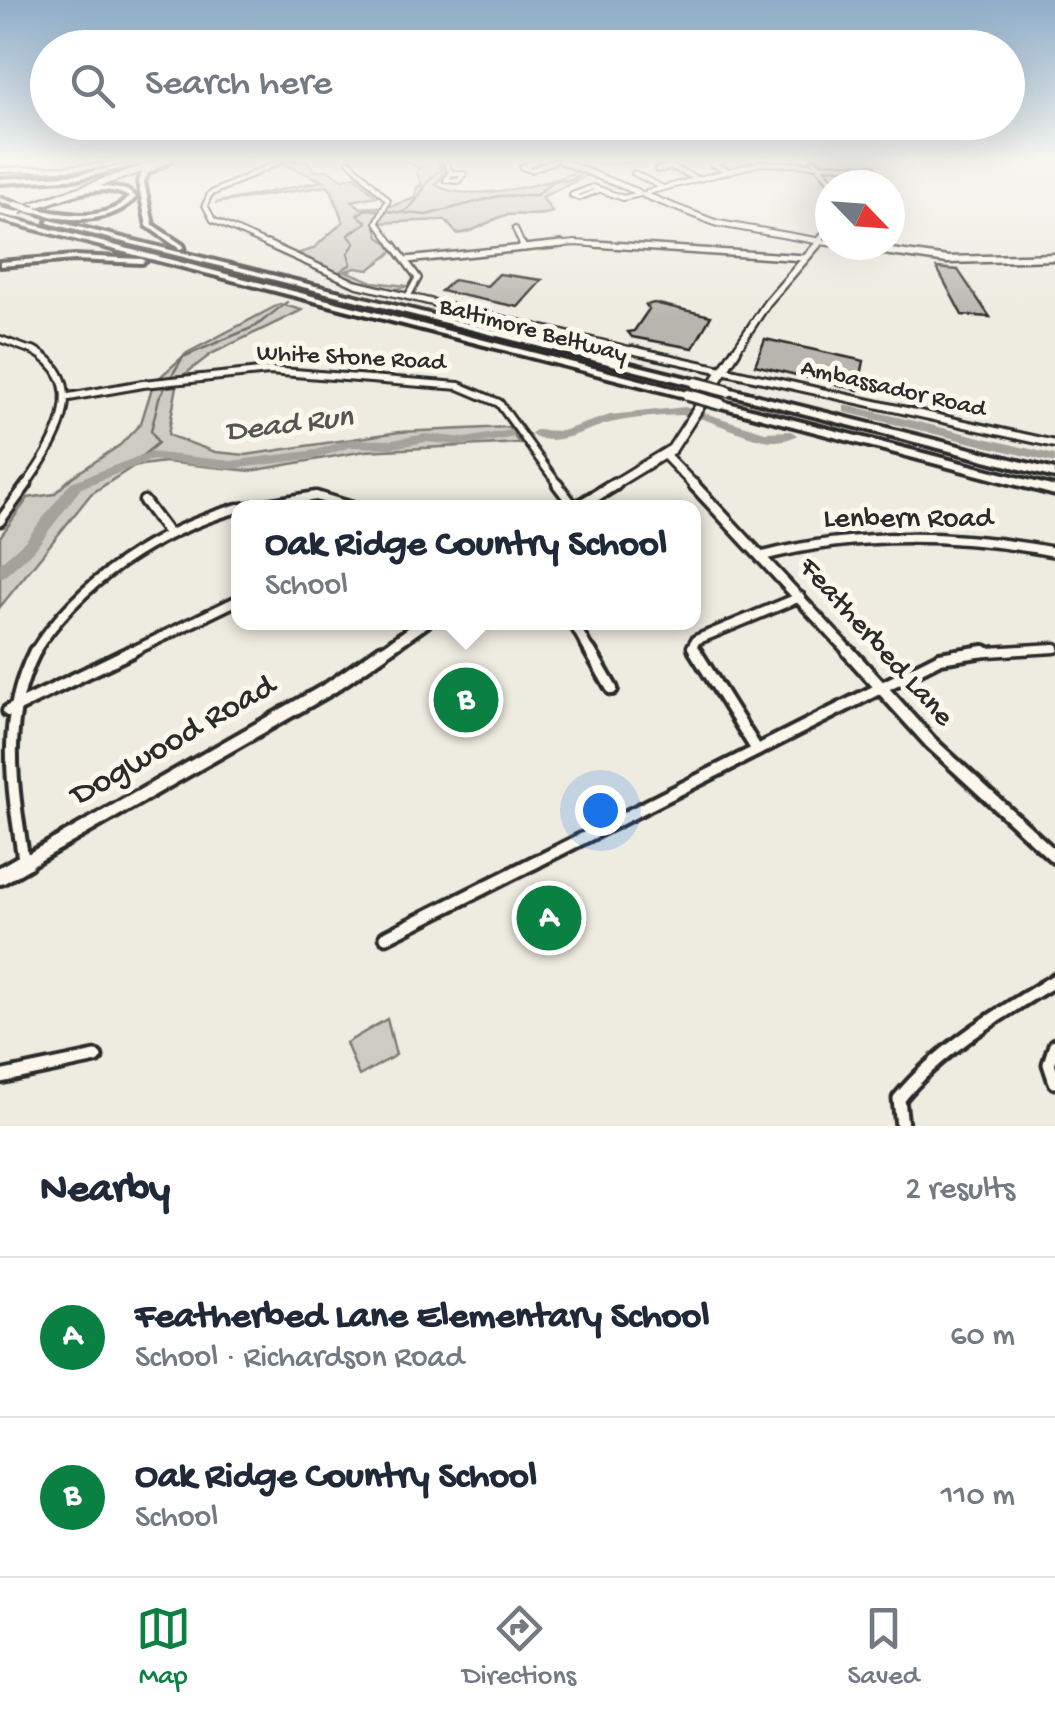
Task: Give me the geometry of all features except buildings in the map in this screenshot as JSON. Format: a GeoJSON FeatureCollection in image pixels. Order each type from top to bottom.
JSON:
{"type":"FeatureCollection","features":[{"type":"Feature","properties":{"kind":"highway"},"geometry":{"type":"LineString","coordinates":[[58,214],[99,214]]}},
{"type":"Feature","properties":{"kind":"highway"},"geometry":{"type":"LineString","coordinates":[[146,214],[154,231],[205,258]]}},
{"type":"Feature","properties":{"kind":"highway","name":"Baltimore Beltway"},"geometry":{"type":"LineString","coordinates":[[1,216],[18,216],[205,258],[1055,474]]}},
{"type":"Feature","properties":{"kind":"highway","name":"Baltimore Beltway"},"geometry":{"type":"LineString","coordinates":[[1,216],[1055,490]]}},
{"type":"Feature","properties":{"kind":"highway"},"geometry":{"type":"LineString","coordinates":[[0,264],[112,258],[229,276]]}},
{"type":"Feature","properties":{"kind":"main road"},"geometry":{"type":"LineString","coordinates":[[694,214],[730,226],[815,240]]}},
{"type":"Feature","properties":{"kind":"main road"},"geometry":{"type":"LineString","coordinates":[[589,500],[665,455],[767,303],[815,248]]}},
{"type":"Feature","properties":{"kind":"main road"},"geometry":{"type":"LineString","coordinates":[[905,254],[970,264],[1055,256]]}},
{"type":"Feature","properties":{"kind":"main road","name":"Dogwood Road"},"geometry":{"type":"LineString","coordinates":[[0,876],[330,688],[413,630]]}},
{"type":"Feature","properties":{"kind":"street","name":"Ambassador Road"},"geometry":{"type":"LineString","coordinates":[[210,214],[213,220],[327,274],[407,296],[722,372],[1055,444]]}},
{"type":"Feature","properties":{"kind":"street"},"geometry":{"type":"LineString","coordinates":[[380,214],[377,222],[418,280],[407,296]]}},
{"type":"Feature","properties":{"kind":"street"},"geometry":{"type":"LineString","coordinates":[[515,229],[524,248]]}},
{"type":"Feature","properties":{"kind":"street"},"geometry":{"type":"LineString","coordinates":[[406,260],[594,244],[806,258]]}},
{"type":"Feature","properties":{"kind":"street"},"geometry":{"type":"LineString","coordinates":[[0,339],[28,347],[50,360],[65,379],[69,397],[52,443],[0,521]]}},
{"type":"Feature","properties":{"kind":"street","name":"White Stone Road"},"geometry":{"type":"LineString","coordinates":[[69,397],[170,381],[305,372],[470,389],[489,397],[509,414],[570,500]]}},
{"type":"Feature","properties":{"kind":"street","name":"Featherbed Lane"},"geometry":{"type":"LineString","coordinates":[[665,455],[958,770],[1055,858]]}},
{"type":"Feature","properties":{"kind":"street"},"geometry":{"type":"LineString","coordinates":[[291,500],[316,496],[329,500]]}},
{"type":"Feature","properties":{"kind":"street"},"geometry":{"type":"LineString","coordinates":[[144,501],[168,533]]}},
{"type":"Feature","properties":{"kind":"street"},"geometry":{"type":"LineString","coordinates":[[24,862],[7,750],[8,711],[28,660],[51,627],[126,561],[168,533],[231,511]]}},
{"type":"Feature","properties":{"kind":"street","name":"Lenbern Road"},"geometry":{"type":"LineString","coordinates":[[763,556],[815,542],[984,540],[1055,552]]}},
{"type":"Feature","properties":{"kind":"street"},"geometry":{"type":"LineString","coordinates":[[757,750],[692,648],[696,640],[800,597]]}},
{"type":"Feature","properties":{"kind":"street"},"geometry":{"type":"LineString","coordinates":[[8,711],[231,603]]}},
{"type":"Feature","properties":{"kind":"street"},"geometry":{"type":"LineString","coordinates":[[578,630],[612,689]]}},
{"type":"Feature","properties":{"kind":"street"},"geometry":{"type":"LineString","coordinates":[[386,937],[950,654],[1055,648]]}},
{"type":"Feature","properties":{"kind":"street"},"geometry":{"type":"LineString","coordinates":[[902,1126],[898,1114],[900,1100],[911,1084],[997,1015],[1055,980]]}},
{"type":"Feature","properties":{"kind":"street"},"geometry":{"type":"LineString","coordinates":[[1055,1045],[1049,1064],[1055,1082]]}},
{"type":"Feature","properties":{"kind":"street"},"geometry":{"type":"LineString","coordinates":[[0,1077],[96,1057]]}},
{"type":"Feature","properties":{"kind":"shaded area"},"geometry":{"type":"Polygon","coordinates":[[[340,214],[546,214],[503,216],[457,234],[445,220],[375,223],[379,237],[395,248],[369,270],[346,271],[373,282],[407,286],[396,289],[350,280],[293,255],[313,249],[343,222],[340,214]]]}},
{"type":"Feature","properties":{"kind":"shaded area"},"geometry":{"type":"Polygon","coordinates":[[[280,304],[302,310],[211,354],[184,375],[159,378],[187,353],[280,304]]]}},
{"type":"Feature","properties":{"kind":"shaded area"},"geometry":{"type":"Polygon","coordinates":[[[177,386],[168,435],[215,452],[246,455],[399,432],[508,427],[519,443],[365,451],[251,471],[165,462],[134,466],[91,494],[0,607],[0,537],[28,498],[54,494],[120,445],[141,423],[152,388],[177,386]]]}},
{"type":"Feature","properties":{"kind":"shaded area"},"geometry":{"type":"Polygon","coordinates":[[[387,1019],[396,1055],[359,1076],[346,1043],[387,1019]]]}},
{"type":"Feature","properties":{"kind":"waterway"},"geometry":{"type":"LineString","coordinates":[[338,273],[351,264],[348,253],[355,243],[348,235],[367,222],[359,214]]}},
{"type":"Feature","properties":{"kind":"waterway"},"geometry":{"type":"LineString","coordinates":[[411,214],[432,214]]}},
{"type":"Feature","properties":{"kind":"waterway"},"geometry":{"type":"LineString","coordinates":[[171,377],[183,357],[256,326],[287,302]]}},
{"type":"Feature","properties":{"kind":"waterway"},"geometry":{"type":"LineString","coordinates":[[137,460],[158,443],[151,431],[159,398],[167,384]]}},
{"type":"Feature","properties":{"kind":"waterway","name":"Dead Run"},"geometry":{"type":"LineString","coordinates":[[848,409],[1055,459]]}},
{"type":"Feature","properties":{"kind":"waterway","name":"Dead Run"},"geometry":{"type":"LineString","coordinates":[[536,434],[563,435],[610,419],[685,411],[764,436],[791,435]]}},
{"type":"Feature","properties":{"kind":"waterway","name":"Dead Run"},"geometry":{"type":"LineString","coordinates":[[0,572],[31,544],[76,485],[150,456],[231,465],[317,454],[350,443],[392,444],[426,438],[465,442],[511,434]]}},
{"type":"Feature","properties":{"kind":"place","name":"Oak Ridge Country School"},"geometry":{"type":"Point","coordinates":[466,700]}},
{"type":"Feature","properties":{"kind":"place","name":"Featherbed Lane Elementary School"},"geometry":{"type":"Point","coordinates":[549,918]}}]}
